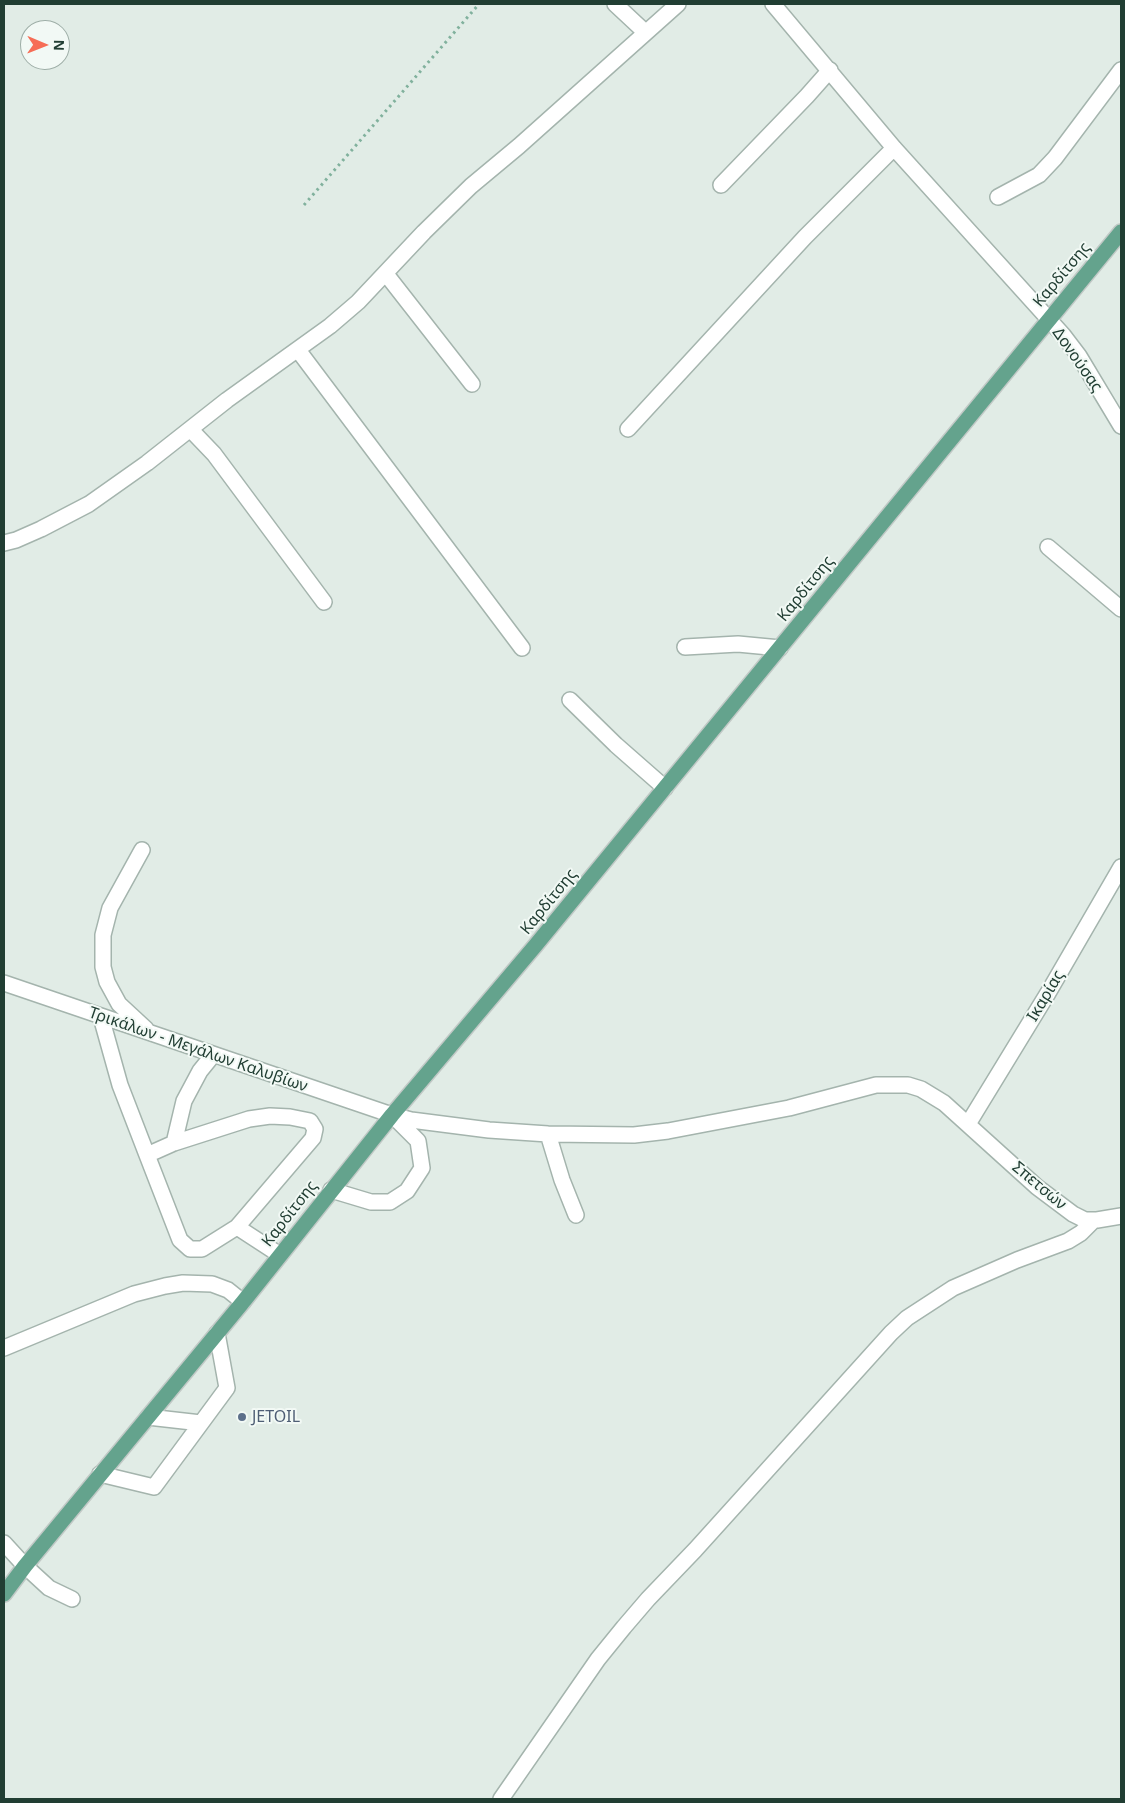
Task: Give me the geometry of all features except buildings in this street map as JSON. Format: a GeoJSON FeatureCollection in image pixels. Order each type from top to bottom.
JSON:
{"type":"FeatureCollection","features":[{"type":"Feature","properties":{"kind":"main road","name":"Καρδίτσης"},"geometry":{"type":"LineString","coordinates":[[4,1594],[100,1474],[243,1302],[392,1115],[529,953],[1121,232]]}},
{"type":"Feature","properties":{"kind":"street"},"geometry":{"type":"LineString","coordinates":[[615,4],[645,32]]}},
{"type":"Feature","properties":{"kind":"street"},"geometry":{"type":"LineString","coordinates":[[4,543],[16,540],[48,526],[89,504],[191,430],[227,400],[298,350],[344,314],[386,274],[424,232],[471,186],[519,146],[678,4]]}},
{"type":"Feature","properties":{"kind":"street","name":"Δονούσας"},"geometry":{"type":"LineString","coordinates":[[773,4],[894,148],[1079,356],[1121,426]]}},
{"type":"Feature","properties":{"kind":"street"},"geometry":{"type":"LineString","coordinates":[[721,185],[830,70]]}},
{"type":"Feature","properties":{"kind":"street"},"geometry":{"type":"LineString","coordinates":[[998,197],[1039,175],[1060,151],[1121,70]]}},
{"type":"Feature","properties":{"kind":"street"},"geometry":{"type":"LineString","coordinates":[[628,429],[805,237],[894,148]]}},
{"type":"Feature","properties":{"kind":"street"},"geometry":{"type":"LineString","coordinates":[[386,274],[472,384]]}},
{"type":"Feature","properties":{"kind":"street"},"geometry":{"type":"LineString","coordinates":[[298,350],[522,648]]}},
{"type":"Feature","properties":{"kind":"street"},"geometry":{"type":"LineString","coordinates":[[191,430],[214,454],[324,602]]}},
{"type":"Feature","properties":{"kind":"street"},"geometry":{"type":"LineString","coordinates":[[1048,547],[1121,609]]}},
{"type":"Feature","properties":{"kind":"street"},"geometry":{"type":"LineString","coordinates":[[685,647],[738,644],[780,648]]}},
{"type":"Feature","properties":{"kind":"street"},"geometry":{"type":"LineString","coordinates":[[570,700],[616,745],[665,788]]}},
{"type":"Feature","properties":{"kind":"street"},"geometry":{"type":"LineString","coordinates":[[142,850],[110,908],[103,935],[103,966],[107,982],[119,1004],[151,1034]]}},
{"type":"Feature","properties":{"kind":"street","name":"Ικαρίας"},"geometry":{"type":"LineString","coordinates":[[968,1124],[1048,993],[1121,867]]}},
{"type":"Feature","properties":{"kind":"street","name":"Τρικάλων - Μεγάλων Καλυβίων"},"geometry":{"type":"LineString","coordinates":[[4,983],[392,1115],[411,1120],[490,1130],[548,1134]]}},
{"type":"Feature","properties":{"kind":"street"},"geometry":{"type":"LineString","coordinates":[[101,1017],[120,1086],[180,1240],[190,1249],[202,1249],[237,1228],[313,1138],[315,1130],[310,1122],[270,1116],[256,1118],[174,1142],[147,1155]]}},
{"type":"Feature","properties":{"kind":"street"},"geometry":{"type":"LineString","coordinates":[[174,1142],[184,1101],[200,1071],[213,1055]]}},
{"type":"Feature","properties":{"kind":"street","name":"Σπετσών"},"geometry":{"type":"LineString","coordinates":[[548,1134],[620,1136],[668,1131],[789,1108],[876,1085],[908,1085],[920,1088],[944,1103],[1037,1187],[1073,1214],[1085,1220],[1121,1216]]}},
{"type":"Feature","properties":{"kind":"street"},"geometry":{"type":"LineString","coordinates":[[331,1190],[371,1202],[390,1202],[408,1192],[422,1168],[418,1140],[392,1115]]}},
{"type":"Feature","properties":{"kind":"street"},"geometry":{"type":"LineString","coordinates":[[548,1134],[562,1180],[576,1214]]}},
{"type":"Feature","properties":{"kind":"street"},"geometry":{"type":"LineString","coordinates":[[501,1799],[598,1659],[624,1627],[891,1333],[914,1313],[953,1288],[1017,1260],[1068,1241],[1081,1233],[1094,1220]]}},
{"type":"Feature","properties":{"kind":"street"},"geometry":{"type":"LineString","coordinates":[[237,1228],[280,1255]]}},
{"type":"Feature","properties":{"kind":"street"},"geometry":{"type":"LineString","coordinates":[[4,1348],[134,1294],[165,1286],[183,1283],[212,1284],[228,1290],[243,1302]]}},
{"type":"Feature","properties":{"kind":"street"},"geometry":{"type":"LineString","coordinates":[[100,1474],[154,1487],[227,1388],[217,1333]]}},
{"type":"Feature","properties":{"kind":"street"},"geometry":{"type":"LineString","coordinates":[[148,1417],[201,1423]]}},
{"type":"Feature","properties":{"kind":"street"},"geometry":{"type":"LineString","coordinates":[[4,1543],[25,1566],[50,1588],[72,1599]]}},
{"type":"Feature","properties":{"kind":"path"},"geometry":{"type":"LineString","coordinates":[[304,205],[479,4]]}},
{"type":"Feature","properties":{"kind":"place","name":"JETOIL"},"geometry":{"type":"Point","coordinates":[242,1417]}}]}
